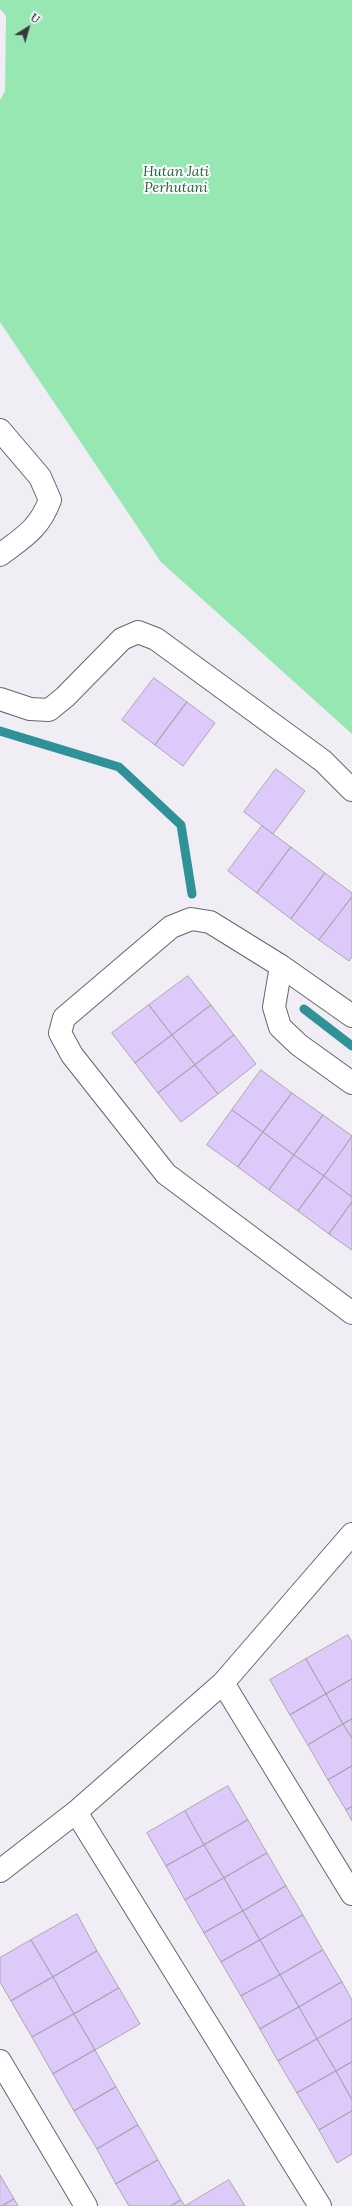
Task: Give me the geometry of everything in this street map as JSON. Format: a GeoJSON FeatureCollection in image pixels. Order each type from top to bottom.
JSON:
{"type":"FeatureCollection","features":[{"type":"Feature","properties":{"kind":"street"},"geometry":{"type":"LineString","coordinates":[[0,430],[40,477],[50,500],[43,517],[31,533],[0,554]]}},
{"type":"Feature","properties":{"kind":"street"},"geometry":{"type":"LineString","coordinates":[[0,699],[30,709],[49,710],[65,697],[122,639],[138,632],[156,639],[324,761],[352,790]]}},
{"type":"Feature","properties":{"kind":"street"},"geometry":{"type":"LineString","coordinates":[[352,1016],[281,966],[210,922],[191,919],[171,927],[64,1018],[60,1033],[72,1055],[166,1174],[352,1313]]}},
{"type":"Feature","properties":{"kind":"street"},"geometry":{"type":"LineString","coordinates":[[281,966],[274,1007],[280,1027],[299,1045],[352,1083]]}},
{"type":"Feature","properties":{"kind":"street"},"geometry":{"type":"LineString","coordinates":[[0,1871],[76,1812],[223,1683],[352,1534]]}},
{"type":"Feature","properties":{"kind":"street"},"geometry":{"type":"LineString","coordinates":[[223,1683],[352,1894]]}},
{"type":"Feature","properties":{"kind":"street"},"geometry":{"type":"LineString","coordinates":[[76,1812],[320,2206]]}},
{"type":"Feature","properties":{"kind":"street"},"geometry":{"type":"LineString","coordinates":[[0,2061],[86,2206]]}},
{"type":"Feature","properties":{"kind":"green space","name":"Hutan Jati Perhutani"},"geometry":{"type":"Polygon","coordinates":[[[0,0],[352,0],[352,734],[161,562],[0,322],[0,100],[5,91],[6,16],[0,9],[0,0]]]}},
{"type":"Feature","properties":{"kind":"building"},"geometry":{"type":"Polygon","coordinates":[[[154,678],[187,702],[155,745],[122,720],[154,678]]]}},
{"type":"Feature","properties":{"kind":"building"},"geometry":{"type":"Polygon","coordinates":[[[187,702],[215,723],[183,766],[155,745],[187,702]]]}},
{"type":"Feature","properties":{"kind":"building"},"geometry":{"type":"Polygon","coordinates":[[[276,769],[305,791],[273,834],[244,812],[276,769]]]}},
{"type":"Feature","properties":{"kind":"building"},"geometry":{"type":"Polygon","coordinates":[[[262,826],[291,847],[257,893],[228,871],[262,826]]]}},
{"type":"Feature","properties":{"kind":"building"},"geometry":{"type":"Polygon","coordinates":[[[291,847],[325,873],[291,919],[257,893],[291,847]]]}},
{"type":"Feature","properties":{"kind":"building"},"geometry":{"type":"Polygon","coordinates":[[[325,873],[352,893],[352,897],[319,940],[291,919],[325,873]]]}},
{"type":"Feature","properties":{"kind":"building"},"geometry":{"type":"Polygon","coordinates":[[[352,897],[352,957],[349,961],[319,940],[352,897]]]}},
{"type":"Feature","properties":{"kind":"building"},"geometry":{"type":"Polygon","coordinates":[[[188,976],[211,1005],[172,1035],[149,1005],[188,976]]]}},
{"type":"Feature","properties":{"kind":"building"},"geometry":{"type":"Polygon","coordinates":[[[149,1005],[172,1035],[135,1063],[112,1033],[149,1005]]]}},
{"type":"Feature","properties":{"kind":"building"},"geometry":{"type":"Polygon","coordinates":[[[211,1005],[234,1035],[195,1065],[172,1035],[211,1005]]]}},
{"type":"Feature","properties":{"kind":"building"},"geometry":{"type":"Polygon","coordinates":[[[172,1035],[195,1065],[158,1093],[135,1063],[172,1035]]]}},
{"type":"Feature","properties":{"kind":"building"},"geometry":{"type":"Polygon","coordinates":[[[234,1035],[256,1064],[218,1094],[195,1065],[234,1035]]]}},
{"type":"Feature","properties":{"kind":"building"},"geometry":{"type":"Polygon","coordinates":[[[195,1065],[218,1094],[181,1122],[158,1093],[195,1065]]]}},
{"type":"Feature","properties":{"kind":"building"},"geometry":{"type":"Polygon","coordinates":[[[261,1070],[292,1093],[263,1132],[232,1110],[261,1070]]]}},
{"type":"Feature","properties":{"kind":"building"},"geometry":{"type":"Polygon","coordinates":[[[292,1093],[323,1115],[294,1155],[263,1132],[292,1093]]]}},
{"type":"Feature","properties":{"kind":"building"},"geometry":{"type":"Polygon","coordinates":[[[232,1110],[263,1132],[238,1167],[207,1145],[232,1110]]]}},
{"type":"Feature","properties":{"kind":"building"},"geometry":{"type":"Polygon","coordinates":[[[323,1115],[352,1136],[324,1176],[294,1155],[323,1115]]]}},
{"type":"Feature","properties":{"kind":"building"},"geometry":{"type":"Polygon","coordinates":[[[263,1132],[294,1155],[269,1190],[238,1167],[263,1132]]]}},
{"type":"Feature","properties":{"kind":"building"},"geometry":{"type":"Polygon","coordinates":[[[352,1137],[352,1197],[324,1176],[352,1137]]]}},
{"type":"Feature","properties":{"kind":"building"},"geometry":{"type":"Polygon","coordinates":[[[294,1155],[324,1176],[298,1211],[269,1190],[294,1155]]]}},
{"type":"Feature","properties":{"kind":"building"},"geometry":{"type":"Polygon","coordinates":[[[324,1176],[352,1197],[352,1202],[329,1234],[298,1211],[324,1176]]]}},
{"type":"Feature","properties":{"kind":"building"},"geometry":{"type":"Polygon","coordinates":[[[352,1202],[352,1250],[329,1234],[352,1202]]]}},
{"type":"Feature","properties":{"kind":"building"},"geometry":{"type":"Polygon","coordinates":[[[348,1635],[352,1642],[352,1679],[326,1694],[306,1659],[348,1635]]]}},
{"type":"Feature","properties":{"kind":"building"},"geometry":{"type":"Polygon","coordinates":[[[306,1659],[326,1694],[290,1715],[270,1680],[306,1659]]]}},
{"type":"Feature","properties":{"kind":"building"},"geometry":{"type":"Polygon","coordinates":[[[352,1679],[352,1719],[343,1724],[326,1694],[352,1679]]]}},
{"type":"Feature","properties":{"kind":"building"},"geometry":{"type":"Polygon","coordinates":[[[326,1694],[343,1724],[308,1745],[290,1715],[326,1694]]]}},
{"type":"Feature","properties":{"kind":"building"},"geometry":{"type":"Polygon","coordinates":[[[352,1719],[352,1738],[343,1724],[352,1719]]]}},
{"type":"Feature","properties":{"kind":"building"},"geometry":{"type":"Polygon","coordinates":[[[343,1724],[352,1738],[352,1766],[328,1780],[308,1745],[343,1724]]]}},
{"type":"Feature","properties":{"kind":"building"},"geometry":{"type":"Polygon","coordinates":[[[352,1766],[352,1807],[346,1810],[328,1780],[352,1766]]]}},
{"type":"Feature","properties":{"kind":"building"},"geometry":{"type":"Polygon","coordinates":[[[228,1786],[248,1820],[204,1845],[185,1811],[228,1786]]]}},
{"type":"Feature","properties":{"kind":"building"},"geometry":{"type":"Polygon","coordinates":[[[352,1807],[352,1821],[346,1810],[352,1807]]]}},
{"type":"Feature","properties":{"kind":"building"},"geometry":{"type":"Polygon","coordinates":[[[185,1811],[204,1845],[166,1866],[147,1833],[185,1811]]]}},
{"type":"Feature","properties":{"kind":"building"},"geometry":{"type":"Polygon","coordinates":[[[248,1820],[267,1853],[224,1878],[204,1845],[248,1820]]]}},
{"type":"Feature","properties":{"kind":"building"},"geometry":{"type":"Polygon","coordinates":[[[204,1845],[224,1878],[185,1900],[166,1866],[204,1845]]]}},
{"type":"Feature","properties":{"kind":"building"},"geometry":{"type":"Polygon","coordinates":[[[267,1853],[286,1886],[243,1911],[224,1878],[267,1853]]]}},
{"type":"Feature","properties":{"kind":"building"},"geometry":{"type":"Polygon","coordinates":[[[224,1878],[243,1911],[204,1933],[185,1900],[224,1878]]]}},
{"type":"Feature","properties":{"kind":"building"},"geometry":{"type":"Polygon","coordinates":[[[286,1886],[303,1915],[260,1940],[243,1911],[286,1886]]]}},
{"type":"Feature","properties":{"kind":"building"},"geometry":{"type":"Polygon","coordinates":[[[243,1911],[260,1940],[221,1962],[204,1933],[243,1911]]]}},
{"type":"Feature","properties":{"kind":"building"},"geometry":{"type":"Polygon","coordinates":[[[77,1914],[97,1951],[53,1977],[31,1940],[77,1914]]]}},
{"type":"Feature","properties":{"kind":"building"},"geometry":{"type":"Polygon","coordinates":[[[303,1915],[323,1950],[280,1975],[260,1940],[303,1915]]]}},
{"type":"Feature","properties":{"kind":"building"},"geometry":{"type":"Polygon","coordinates":[[[31,1940],[53,1977],[11,2001],[0,1982],[0,1958],[31,1940]]]}},
{"type":"Feature","properties":{"kind":"building"},"geometry":{"type":"Polygon","coordinates":[[[260,1940],[280,1975],[241,1996],[221,1962],[260,1940]]]}},
{"type":"Feature","properties":{"kind":"building"},"geometry":{"type":"Polygon","coordinates":[[[323,1950],[342,1982],[299,2007],[280,1975],[323,1950]]]}},
{"type":"Feature","properties":{"kind":"building"},"geometry":{"type":"Polygon","coordinates":[[[97,1951],[119,1988],[74,2014],[53,1977],[97,1951]]]}},
{"type":"Feature","properties":{"kind":"building"},"geometry":{"type":"Polygon","coordinates":[[[280,1975],[299,2007],[260,2029],[241,1996],[280,1975]]]}},
{"type":"Feature","properties":{"kind":"building"},"geometry":{"type":"Polygon","coordinates":[[[53,1977],[74,2014],[32,2037],[11,2001],[53,1977]]]}},
{"type":"Feature","properties":{"kind":"building"},"geometry":{"type":"Polygon","coordinates":[[[342,1982],[352,2000],[352,2019],[317,2039],[299,2007],[342,1982]]]}},
{"type":"Feature","properties":{"kind":"building"},"geometry":{"type":"Polygon","coordinates":[[[119,1988],[140,2024],[95,2050],[74,2014],[119,1988]]]}},
{"type":"Feature","properties":{"kind":"building"},"geometry":{"type":"Polygon","coordinates":[[[299,2007],[317,2039],[278,2061],[260,2029],[299,2007]]]}},
{"type":"Feature","properties":{"kind":"building"},"geometry":{"type":"Polygon","coordinates":[[[74,2014],[95,2050],[53,2074],[32,2037],[74,2014]]]}},
{"type":"Feature","properties":{"kind":"building"},"geometry":{"type":"Polygon","coordinates":[[[352,2019],[352,2062],[336,2071],[317,2039],[352,2019]]]}},
{"type":"Feature","properties":{"kind":"building"},"geometry":{"type":"Polygon","coordinates":[[[317,2039],[336,2071],[297,2093],[278,2061],[317,2039]]]}},
{"type":"Feature","properties":{"kind":"building"},"geometry":{"type":"Polygon","coordinates":[[[95,2050],[116,2087],[74,2111],[53,2074],[95,2050]]]}},
{"type":"Feature","properties":{"kind":"building"},"geometry":{"type":"Polygon","coordinates":[[[352,2062],[352,2100],[336,2071],[352,2062]]]}},
{"type":"Feature","properties":{"kind":"building"},"geometry":{"type":"Polygon","coordinates":[[[336,2071],[352,2100],[352,2111],[319,2130],[297,2093],[336,2071]]]}},
{"type":"Feature","properties":{"kind":"building"},"geometry":{"type":"Polygon","coordinates":[[[116,2087],[138,2125],[97,2149],[74,2111],[116,2087]]]}},
{"type":"Feature","properties":{"kind":"building"},"geometry":{"type":"Polygon","coordinates":[[[352,2111],[352,2154],[337,2163],[319,2130],[352,2111]]]}},
{"type":"Feature","properties":{"kind":"building"},"geometry":{"type":"Polygon","coordinates":[[[138,2125],[158,2160],[116,2184],[97,2149],[138,2125]]]}},
{"type":"Feature","properties":{"kind":"building"},"geometry":{"type":"Polygon","coordinates":[[[158,2160],[181,2200],[171,2206],[129,2206],[116,2184],[158,2160]]]}},
{"type":"Feature","properties":{"kind":"building"},"geometry":{"type":"Polygon","coordinates":[[[0,2175],[14,2199],[2,2206],[0,2206],[0,2175]]]}},
{"type":"Feature","properties":{"kind":"building"},"geometry":{"type":"Polygon","coordinates":[[[229,2180],[245,2206],[185,2206],[229,2180]]]}},
{"type":"Feature","properties":{"kind":"building"},"geometry":{"type":"Polygon","coordinates":[[[14,2199],[18,2206],[2,2206],[14,2199]]]}},
{"type":"Feature","properties":{"kind":"building"},"geometry":{"type":"Polygon","coordinates":[[[181,2200],[185,2206],[171,2206],[181,2200]]]}},
{"type":"Feature","properties":{"kind":"waterway"},"geometry":{"type":"LineString","coordinates":[[0,731],[119,767],[181,825],[192,894]]}},
{"type":"Feature","properties":{"kind":"waterway"},"geometry":{"type":"LineString","coordinates":[[304,1009],[352,1046]]}}]}
